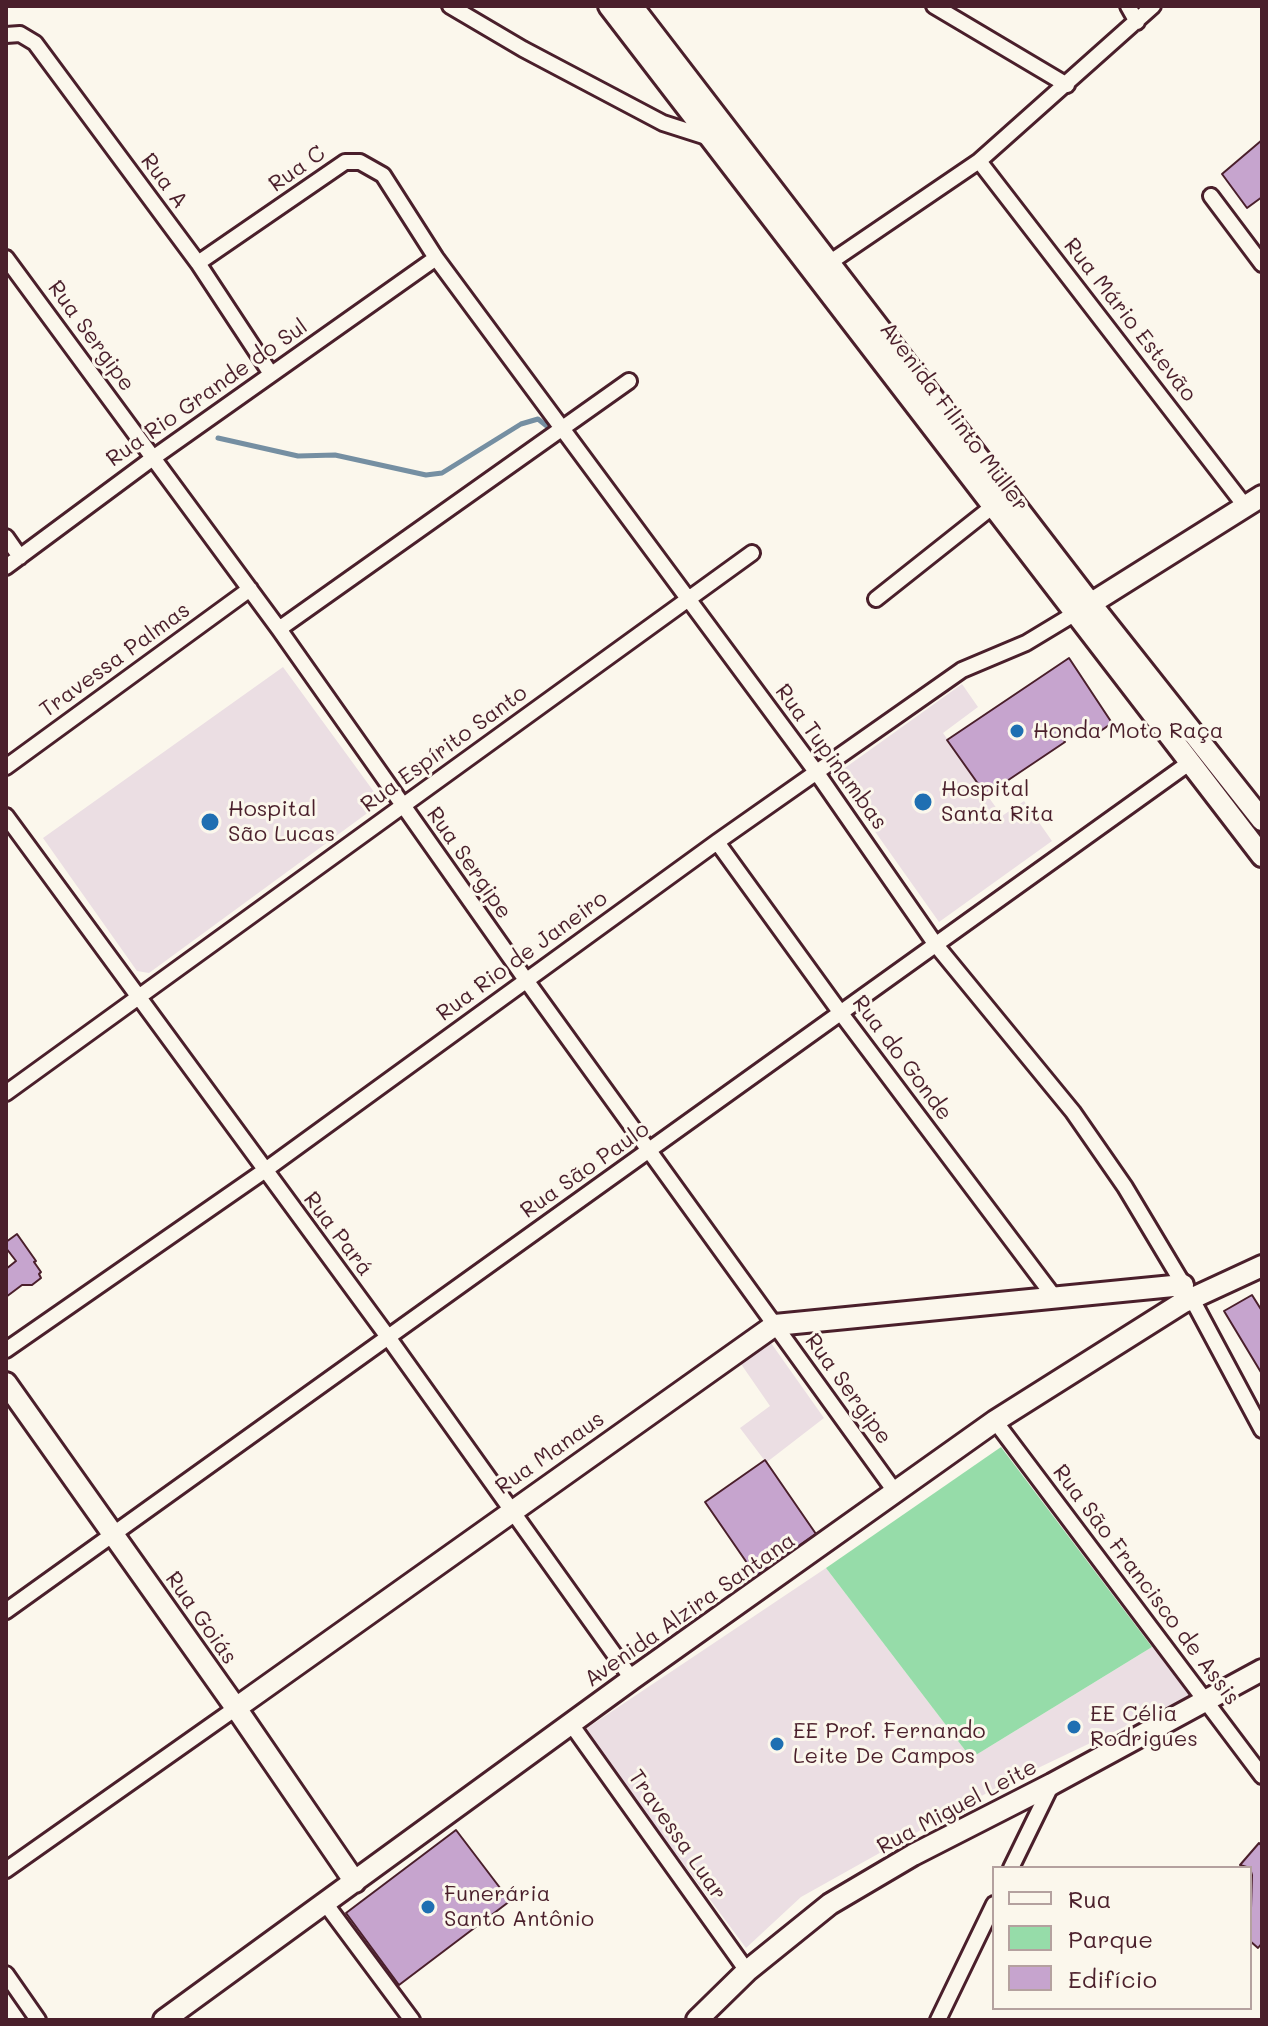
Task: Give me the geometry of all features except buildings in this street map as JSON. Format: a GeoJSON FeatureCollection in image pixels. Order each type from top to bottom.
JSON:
{"type":"FeatureCollection","features":[{"type":"Feature","properties":{"kind":"main road","name":"Avenida Filinto Müller"},"geometry":{"type":"LineString","coordinates":[[609,6],[992,507],[1262,820]]}},
{"type":"Feature","properties":{"kind":"main road","name":"Avenida Filinto Müller"},"geometry":{"type":"LineString","coordinates":[[632,6],[1076,584],[1082,609],[1189,763],[1262,856]]}},
{"type":"Feature","properties":{"kind":"main road"},"geometry":{"type":"LineString","coordinates":[[1082,609],[1254,501]]}},
{"type":"Feature","properties":{"kind":"main road","name":"Avenida Alzira Santana"},"geometry":{"type":"LineString","coordinates":[[164,2020],[632,1679],[995,1421],[1188,1292],[1262,1266]]}},
{"type":"Feature","properties":{"kind":"main road","name":"Rua Manaus"},"geometry":{"type":"LineString","coordinates":[[236,1708],[510,1510],[775,1325],[1055,1298],[1188,1292]]}},
{"type":"Feature","properties":{"kind":"main road","name":"Rua Goiás"},"geometry":{"type":"LineString","coordinates":[[6,1383],[355,1882]]}},
{"type":"Feature","properties":{"kind":"main road","name":"Rua Miguel Leite"},"geometry":{"type":"LineString","coordinates":[[697,2020],[747,1971],[830,1904],[913,1855],[1262,1670]]}},
{"type":"Feature","properties":{"kind":"street"},"geometry":{"type":"LineString","coordinates":[[450,6],[523,49],[663,123],[713,139]]}},
{"type":"Feature","properties":{"kind":"street"},"geometry":{"type":"LineString","coordinates":[[934,6],[1067,85]]}},
{"type":"Feature","properties":{"kind":"street"},"geometry":{"type":"LineString","coordinates":[[1128,6],[1137,22]]}},
{"type":"Feature","properties":{"kind":"street"},"geometry":{"type":"LineString","coordinates":[[829,263],[979,161],[1153,6]]}},
{"type":"Feature","properties":{"kind":"street","name":"Rua A"},"geometry":{"type":"LineString","coordinates":[[6,35],[20,34],[35,43],[198,263],[271,374]]}},
{"type":"Feature","properties":{"kind":"street","name":"Rua Mário Estevão"},"geometry":{"type":"LineString","coordinates":[[979,161],[1254,501]]}},
{"type":"Feature","properties":{"kind":"street","name":"Rua C"},"geometry":{"type":"LineString","coordinates":[[198,263],[345,162],[360,162],[383,175],[436,258]]}},
{"type":"Feature","properties":{"kind":"street"},"geometry":{"type":"LineString","coordinates":[[1211,196],[1262,264]]}},
{"type":"Feature","properties":{"kind":"street","name":"Rua Sergipe"},"geometry":{"type":"LineString","coordinates":[[6,258],[279,629],[526,980],[896,1493]]}},
{"type":"Feature","properties":{"kind":"street","name":"Rua Rio Grande do Sul"},"geometry":{"type":"LineString","coordinates":[[6,567],[153,458],[436,258]]}},
{"type":"Feature","properties":{"kind":"street","name":"Rua Tupinambas"},"geometry":{"type":"LineString","coordinates":[[436,258],[817,773],[936,945],[1073,1112],[1125,1187],[1188,1292],[1262,1430]]}},
{"type":"Feature","properties":{"kind":"street"},"geometry":{"type":"LineString","coordinates":[[279,629],[629,381]]}},
{"type":"Feature","properties":{"kind":"street"},"geometry":{"type":"LineString","coordinates":[[876,599],[992,507]]}},
{"type":"Feature","properties":{"kind":"street"},"geometry":{"type":"LineString","coordinates":[[6,537],[20,557]]}},
{"type":"Feature","properties":{"kind":"street","name":"Rua Espírito Santo"},"geometry":{"type":"LineString","coordinates":[[6,1093],[752,553]]}},
{"type":"Feature","properties":{"kind":"street","name":"Travessa Palmas"},"geometry":{"type":"LineString","coordinates":[[6,767],[250,589]]}},
{"type":"Feature","properties":{"kind":"street","name":"Rua Rio de Janeiro"},"geometry":{"type":"LineString","coordinates":[[6,1350],[264,1171],[717,842],[962,670],[1026,643],[1082,609]]}},
{"type":"Feature","properties":{"kind":"street","name":"Rua São Paulo"},"geometry":{"type":"LineString","coordinates":[[6,1611],[1189,763]]}},
{"type":"Feature","properties":{"kind":"street","name":"Rua Pará"},"geometry":{"type":"LineString","coordinates":[[6,816],[388,1337],[632,1679]]}},
{"type":"Feature","properties":{"kind":"street","name":"Rua do Gonde"},"geometry":{"type":"LineString","coordinates":[[717,842],[840,1012],[1055,1298]]}},
{"type":"Feature","properties":{"kind":"street","name":"Rua São Francisco de Assis"},"geometry":{"type":"LineString","coordinates":[[995,1421],[1262,1776]]}},
{"type":"Feature","properties":{"kind":"street","name":"Rua Manaus"},"geometry":{"type":"LineString","coordinates":[[6,1870],[236,1708]]}},
{"type":"Feature","properties":{"kind":"street","name":"Travessa Luar"},"geometry":{"type":"LineString","coordinates":[[571,1724],[747,1971]]}},
{"type":"Feature","properties":{"kind":"street"},"geometry":{"type":"LineString","coordinates":[[1012,1866],[1052,1784]]}},
{"type":"Feature","properties":{"kind":"street"},"geometry":{"type":"LineString","coordinates":[[325,1903],[412,2020]]}},
{"type":"Feature","properties":{"kind":"street"},"geometry":{"type":"LineString","coordinates":[[938,2020],[992,1908]]}},
{"type":"Feature","properties":{"kind":"street"},"geometry":{"type":"LineString","coordinates":[[6,1974],[38,2020]]}},
{"type":"Feature","properties":{"kind":"shaded area","name":"Hospital São Lucas"},"geometry":{"type":"Polygon","coordinates":[[[283,667],[377,796],[377,806],[149,973],[137,971],[43,838],[283,667]]]}},
{"type":"Feature","properties":{"kind":"shaded area","name":"Hospital Santa Rita"},"geometry":{"type":"Polygon","coordinates":[[[962,684],[978,707],[943,733],[1002,816],[1024,801],[1052,841],[939,922],[835,775],[962,684]]]}},
{"type":"Feature","properties":{"kind":"shaded area"},"geometry":{"type":"Polygon","coordinates":[[[771,1343],[824,1418],[767,1462],[816,1534],[756,1576],[765,1461],[740,1428],[770,1406],[741,1364],[771,1343]]]}},
{"type":"Feature","properties":{"kind":"shaded area","name":"EE Prof. Fernando Leite De Campos"},"geometry":{"type":"Polygon","coordinates":[[[826,1568],[971,1758],[1152,1647],[1191,1695],[994,1789],[801,1897],[746,1948],[584,1730],[826,1568]]]}},
{"type":"Feature","properties":{"kind":"green space"},"geometry":{"type":"Polygon","coordinates":[[[1001,1447],[1152,1647],[971,1758],[826,1568],[1001,1447]]]}},
{"type":"Feature","properties":{"kind":"waterway"},"geometry":{"type":"LineString","coordinates":[[218,438],[298,456],[335,455],[426,475],[442,473],[521,424],[538,419],[548,427]]}},
{"type":"Feature","properties":{"kind":"place","name":"Honda Moto Raça"},"geometry":{"type":"Point","coordinates":[1017,731]}},
{"type":"Feature","properties":{"kind":"place","name":"Hospital Santa Rita"},"geometry":{"type":"Point","coordinates":[923,802]}},
{"type":"Feature","properties":{"kind":"place","name":"Hospital São Lucas"},"geometry":{"type":"Point","coordinates":[210,822]}},
{"type":"Feature","properties":{"kind":"place","name":"EE Célia Rodrigues"},"geometry":{"type":"Point","coordinates":[1074,1727]}},
{"type":"Feature","properties":{"kind":"place","name":"EE Prof. Fernando Leite De Campos"},"geometry":{"type":"Point","coordinates":[777,1744]}},
{"type":"Feature","properties":{"kind":"place","name":"Funerária Santo Antônio"},"geometry":{"type":"Point","coordinates":[428,1907]}}]}
